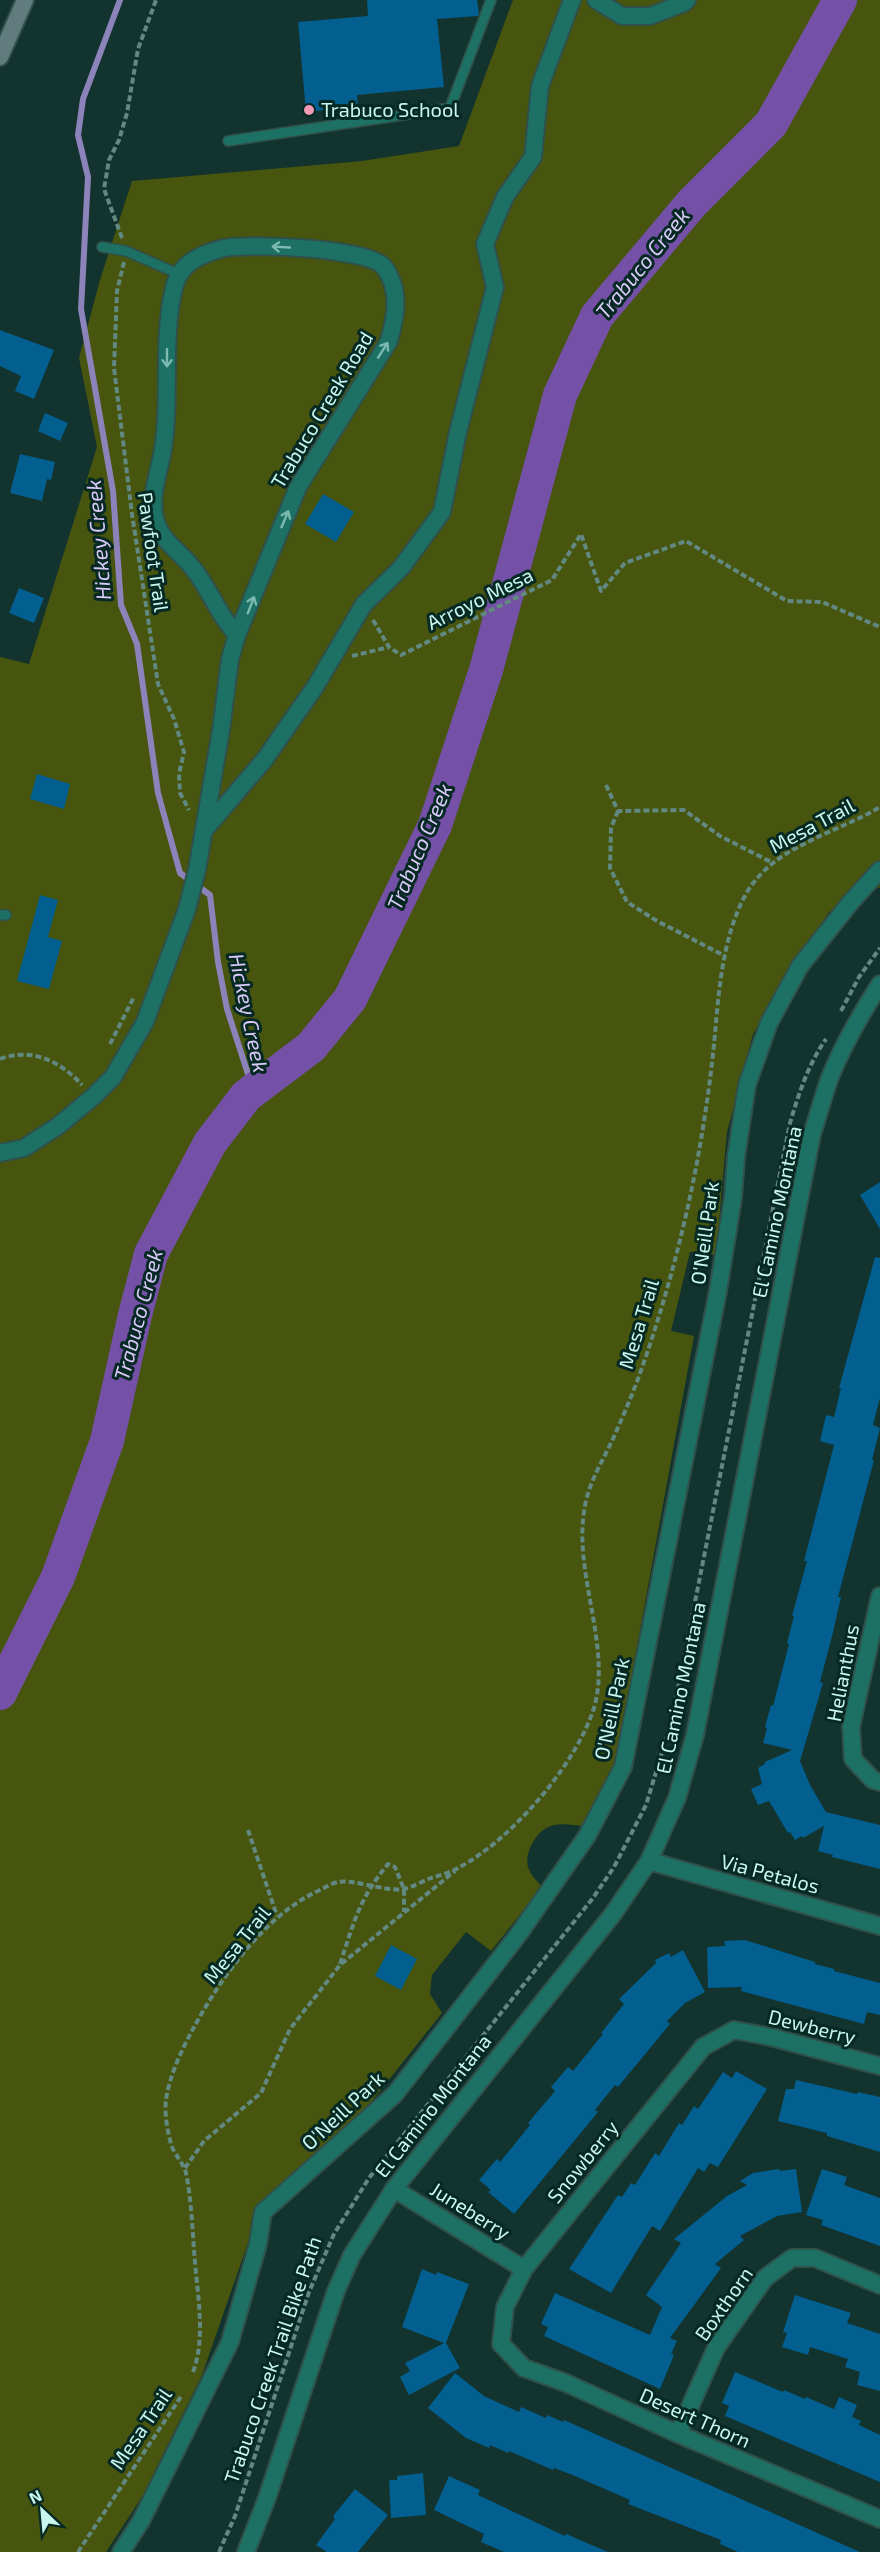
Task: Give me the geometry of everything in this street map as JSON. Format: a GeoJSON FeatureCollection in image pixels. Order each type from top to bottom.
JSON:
{"type":"FeatureCollection","features":[{"type":"Feature","properties":{"kind":"main road"},"geometry":{"type":"LineString","coordinates":[[0,57],[25,0]]}},
{"type":"Feature","properties":{"kind":"street"},"geometry":{"type":"LineString","coordinates":[[206,828],[265,759],[315,687],[364,604],[401,568],[442,512],[458,432],[495,287],[485,244],[505,197],[533,157],[540,86],[572,0]]}},
{"type":"Feature","properties":{"kind":"street"},"geometry":{"type":"LineString","coordinates":[[596,0],[622,16],[650,16],[687,0]]}},
{"type":"Feature","properties":{"kind":"street","name":"Trabuco Creek Road"},"geometry":{"type":"LineString","coordinates":[[94,1096],[113,1077],[145,1022],[190,899],[206,828],[230,659],[237,635],[298,487],[389,341],[396,317],[396,300],[384,267],[371,258],[316,249],[243,246],[225,248],[207,253],[187,265],[174,285],[167,330],[168,411],[154,494],[154,516],[160,533],[195,570],[225,622],[237,635]]}},
{"type":"Feature","properties":{"kind":"street","name":"O'Neill Park"},"geometry":{"type":"LineString","coordinates":[[121,2552],[141,2521],[230,2342],[258,2244],[263,2212],[395,2094],[519,1935],[587,1836],[623,1767],[718,1291],[733,1198],[736,1157],[747,1085],[769,1023],[800,966],[850,903],[880,870]]}},
{"type":"Feature","properties":{"kind":"street","name":"El Camino Montana"},"geometry":{"type":"LineString","coordinates":[[246,2552],[267,2498],[336,2291],[352,2255],[394,2189],[612,1914],[649,1861],[677,1798],[695,1735],[812,1134],[829,1081],[841,1054],[858,1019],[880,984]]}},
{"type":"Feature","properties":{"kind":"street"},"geometry":{"type":"LineString","coordinates":[[0,1154],[24,1148],[58,1126],[94,1096]]}},
{"type":"Feature","properties":{"kind":"street","name":"Helianthus"},"geometry":{"type":"LineString","coordinates":[[880,1596],[851,1727],[853,1759],[873,1780],[880,1782]]}},
{"type":"Feature","properties":{"kind":"street","name":"Via Petalos"},"geometry":{"type":"LineString","coordinates":[[649,1861],[880,1926]]}},
{"type":"Feature","properties":{"kind":"street","name":"Dewberry"},"geometry":{"type":"LineString","coordinates":[[734,2030],[771,2037],[880,2066]]}},
{"type":"Feature","properties":{"kind":"street","name":"Snowberry"},"geometry":{"type":"LineString","coordinates":[[501,2344],[505,2307],[524,2269],[704,2047],[734,2030]]}},
{"type":"Feature","properties":{"kind":"street","name":"Juneberry"},"geometry":{"type":"LineString","coordinates":[[394,2189],[524,2269]]}},
{"type":"Feature","properties":{"kind":"street","name":"Boxthorn"},"geometry":{"type":"LineString","coordinates":[[678,2434],[716,2348],[765,2278],[792,2258],[815,2258],[880,2285]]}},
{"type":"Feature","properties":{"kind":"street","name":"Desert Thorn"},"geometry":{"type":"LineString","coordinates":[[501,2344],[524,2368],[566,2383],[678,2434],[880,2519]]}},
{"type":"Feature","properties":{"kind":"lane"},"geometry":{"type":"LineString","coordinates":[[228,141],[450,108],[491,0]]}},
{"type":"Feature","properties":{"kind":"lane"},"geometry":{"type":"LineString","coordinates":[[102,247],[126,251],[181,275]]}},
{"type":"Feature","properties":{"kind":"path"},"geometry":{"type":"LineString","coordinates":[[126,251],[104,189],[108,160],[119,140],[127,113],[138,49],[156,0]]}},
{"type":"Feature","properties":{"kind":"path","name":"Pawfoot Trail"},"geometry":{"type":"LineString","coordinates":[[126,251],[117,291],[114,368],[132,514],[158,684],[174,719],[184,752],[179,774],[180,793],[190,812]]}},
{"type":"Feature","properties":{"kind":"path","name":"Arroyo Mesa"},"geometry":{"type":"LineString","coordinates":[[328,662],[389,647],[401,655],[552,580],[581,534],[601,591],[625,563],[686,541],[787,601],[822,602],[880,627]]}},
{"type":"Feature","properties":{"kind":"path"},"geometry":{"type":"LineString","coordinates":[[364,604],[389,647]]}},
{"type":"Feature","properties":{"kind":"path"},"geometry":{"type":"LineString","coordinates":[[606,785],[618,811],[611,828],[610,868],[627,902],[657,921],[725,956]]}},
{"type":"Feature","properties":{"kind":"path","name":"Mesa Trail"},"geometry":{"type":"LineString","coordinates":[[185,2168],[204,2141],[261,2093],[290,2029],[340,1965],[521,1820],[565,1764],[580,1740],[593,1710],[599,1666],[581,1538],[584,1508],[590,1484],[639,1377],[664,1299],[683,1226],[693,1186],[711,1074],[719,986],[725,956],[743,897],[754,881],[773,863],[802,845],[880,807]]}},
{"type":"Feature","properties":{"kind":"path"},"geometry":{"type":"LineString","coordinates":[[618,811],[684,810],[720,836],[773,863]]}},
{"type":"Feature","properties":{"kind":"path"},"geometry":{"type":"LineString","coordinates":[[840,1013],[860,977],[880,948]]}},
{"type":"Feature","properties":{"kind":"path"},"geometry":{"type":"LineString","coordinates":[[107,1049],[138,988]]}},
{"type":"Feature","properties":{"kind":"path","name":"Trabuco Creek Trail Bike Path"},"geometry":{"type":"LineString","coordinates":[[219,2552],[235,2516],[309,2292],[334,2234],[369,2178],[593,1898],[627,1846],[646,1805],[671,1723],[790,1124],[810,1064],[830,1031]]}},
{"type":"Feature","properties":{"kind":"path"},"geometry":{"type":"LineString","coordinates":[[0,1059],[10,1055],[49,1058],[67,1069],[94,1096]]}},
{"type":"Feature","properties":{"kind":"path"},"geometry":{"type":"LineString","coordinates":[[248,1830],[277,1916]]}},
{"type":"Feature","properties":{"kind":"path"},"geometry":{"type":"LineString","coordinates":[[340,1965],[357,1912],[369,1887],[388,1864],[395,1867],[404,1889],[404,1912]]}},
{"type":"Feature","properties":{"kind":"path","name":"Mesa Trail"},"geometry":{"type":"LineString","coordinates":[[192,2375],[196,2366],[199,2327],[192,2229],[185,2168],[173,2149],[165,2102],[175,2070],[193,2029],[233,1967],[277,1916],[302,1898],[339,1881],[369,1887],[404,1889],[458,1869]]}},
{"type":"Feature","properties":{"kind":"path","name":"Mesa Trail"},"geometry":{"type":"LineString","coordinates":[[78,2552],[184,2392]]}},
{"type":"Feature","properties":{"kind":"green space"},"geometry":{"type":"Polygon","coordinates":[[[513,0],[880,0],[880,887],[829,912],[753,1034],[727,1132],[716,1255],[690,1252],[671,1331],[694,1336],[615,1766],[583,1826],[554,1825],[538,1835],[530,1847],[527,1861],[532,1875],[542,1887],[491,1951],[466,1932],[432,1975],[430,1994],[442,2013],[368,2106],[258,2205],[252,2217],[249,2240],[202,2375],[142,2497],[106,2552],[0,2552],[0,657],[29,664],[97,447],[79,358],[100,280],[132,181],[362,161],[459,146],[513,0]]]}},
{"type":"Feature","properties":{"kind":"building"},"geometry":{"type":"Polygon","coordinates":[[[367,0],[477,0],[479,14],[478,16],[437,19],[444,87],[357,95],[358,107],[306,112],[298,22],[368,16],[367,0]]]}},
{"type":"Feature","properties":{"kind":"building"},"geometry":{"type":"Polygon","coordinates":[[[0,330],[54,350],[34,399],[15,391],[21,376],[0,366],[0,330]]]}},
{"type":"Feature","properties":{"kind":"building"},"geometry":{"type":"Polygon","coordinates":[[[45,413],[68,423],[60,441],[38,431],[45,413]]]}},
{"type":"Feature","properties":{"kind":"building"},"geometry":{"type":"Polygon","coordinates":[[[20,454],[55,462],[51,480],[47,479],[42,501],[10,493],[20,454]]]}},
{"type":"Feature","properties":{"kind":"building"},"geometry":{"type":"Polygon","coordinates":[[[323,494],[354,512],[336,542],[305,524],[323,494]]]}},
{"type":"Feature","properties":{"kind":"building"},"geometry":{"type":"Polygon","coordinates":[[[19,588],[44,598],[34,623],[9,613],[19,588]]]}},
{"type":"Feature","properties":{"kind":"building"},"geometry":{"type":"Polygon","coordinates":[[[37,774],[70,784],[64,809],[30,799],[37,774]]]}},
{"type":"Feature","properties":{"kind":"building"},"geometry":{"type":"Polygon","coordinates":[[[40,895],[58,900],[48,937],[62,941],[49,989],[17,981],[40,895]]]}},
{"type":"Feature","properties":{"kind":"building"},"geometry":{"type":"Polygon","coordinates":[[[880,1182],[880,1229],[860,1195],[880,1182]]]}},
{"type":"Feature","properties":{"kind":"building"},"geometry":{"type":"Polygon","coordinates":[[[875,1257],[880,1258],[880,1398],[873,1425],[880,1428],[872,1460],[874,1460],[838,1597],[841,1597],[820,1682],[823,1683],[800,1761],[810,1785],[826,1812],[880,1825],[880,1869],[832,1857],[833,1855],[818,1851],[824,1826],[795,1840],[790,1832],[788,1833],[769,1801],[758,1805],[751,1789],[762,1784],[758,1768],[765,1762],[792,1750],[763,1743],[767,1728],[765,1727],[771,1705],[773,1706],[789,1644],[787,1643],[794,1616],[792,1616],[807,1561],[804,1561],[834,1445],[820,1441],[826,1415],[834,1417],[841,1388],[839,1388],[875,1257]]]}},
{"type":"Feature","properties":{"kind":"building"},"geometry":{"type":"Polygon","coordinates":[[[745,1940],[815,1962],[815,1964],[834,1969],[834,1971],[880,1983],[880,2015],[867,2012],[864,2024],[741,1991],[742,1987],[708,1988],[707,1947],[725,1946],[724,1941],[745,1940]]]}},
{"type":"Feature","properties":{"kind":"building"},"geometry":{"type":"Polygon","coordinates":[[[391,1945],[417,1959],[401,1990],[375,1976],[391,1945]]]}},
{"type":"Feature","properties":{"kind":"building"},"geometry":{"type":"Polygon","coordinates":[[[683,1950],[705,1992],[685,2003],[667,2021],[670,2024],[618,2087],[615,2085],[595,2110],[598,2112],[514,2214],[488,2192],[491,2190],[479,2180],[497,2159],[500,2162],[530,2125],[528,2123],[555,2091],[551,2087],[568,2067],[573,2071],[603,2034],[601,2033],[624,2004],[619,1999],[656,1963],[655,1960],[669,1953],[671,1957],[683,1950]]]}},
{"type":"Feature","properties":{"kind":"building"},"geometry":{"type":"Polygon","coordinates":[[[736,2071],[767,2089],[718,2167],[710,2163],[704,2172],[698,2168],[660,2231],[652,2226],[611,2293],[569,2269],[618,2195],[622,2197],[631,2183],[635,2185],[655,2153],[659,2156],[679,2123],[682,2125],[694,2106],[698,2109],[723,2072],[732,2078],[736,2071]]]}},
{"type":"Feature","properties":{"kind":"building"},"geometry":{"type":"Polygon","coordinates":[[[796,2080],[880,2097],[880,2152],[827,2136],[827,2133],[778,2121],[786,2089],[794,2089],[796,2080]]]}},
{"type":"Feature","properties":{"kind":"building"},"geometry":{"type":"Polygon","coordinates":[[[779,2169],[780,2171],[796,2169],[802,2212],[777,2216],[740,2236],[744,2240],[715,2264],[721,2268],[670,2338],[677,2341],[671,2354],[674,2355],[660,2389],[544,2336],[548,2327],[541,2324],[555,2293],[650,2335],[662,2307],[646,2295],[681,2243],[674,2239],[727,2196],[747,2185],[740,2181],[753,2173],[779,2169]]]}},
{"type":"Feature","properties":{"kind":"building"},"geometry":{"type":"Polygon","coordinates":[[[822,2169],[847,2177],[844,2185],[880,2198],[880,2246],[821,2225],[823,2220],[806,2215],[822,2169]]]}},
{"type":"Feature","properties":{"kind":"building"},"geometry":{"type":"Polygon","coordinates":[[[422,2269],[469,2284],[446,2343],[460,2368],[409,2395],[400,2377],[410,2371],[405,2363],[444,2343],[402,2327],[422,2269]]]}},
{"type":"Feature","properties":{"kind":"building"},"geometry":{"type":"Polygon","coordinates":[[[795,2295],[851,2313],[847,2323],[880,2334],[880,2391],[857,2385],[860,2372],[845,2367],[848,2359],[810,2347],[808,2355],[782,2347],[787,2333],[783,2332],[795,2295]]]}},
{"type":"Feature","properties":{"kind":"building"},"geometry":{"type":"Polygon","coordinates":[[[735,2372],[783,2392],[784,2390],[805,2399],[806,2397],[834,2409],[839,2397],[857,2405],[852,2417],[861,2421],[859,2425],[880,2435],[880,2482],[725,2416],[729,2406],[722,2403],[735,2372]]]}},
{"type":"Feature","properties":{"kind":"building"},"geometry":{"type":"Polygon","coordinates":[[[455,2373],[484,2396],[519,2412],[521,2407],[546,2418],[547,2415],[563,2422],[564,2420],[860,2552],[738,2552],[720,2544],[721,2540],[628,2504],[630,2500],[575,2476],[554,2468],[553,2470],[509,2451],[508,2453],[490,2445],[489,2448],[466,2438],[428,2408],[455,2373]]]}},
{"type":"Feature","properties":{"kind":"building"},"geometry":{"type":"Polygon","coordinates":[[[423,2473],[426,2515],[391,2518],[389,2480],[397,2480],[397,2476],[423,2473]]]}},
{"type":"Feature","properties":{"kind":"building"},"geometry":{"type":"Polygon","coordinates":[[[449,2476],[480,2490],[478,2495],[565,2536],[566,2534],[608,2552],[504,2552],[481,2542],[484,2534],[434,2510],[449,2476]]]}},
{"type":"Feature","properties":{"kind":"building"},"geometry":{"type":"Polygon","coordinates":[[[355,2489],[388,2515],[358,2552],[327,2552],[316,2545],[335,2519],[333,2516],[355,2489]]]}},
{"type":"Feature","properties":{"kind":"waterway","name":"Hickey Creek"},"geometry":{"type":"LineString","coordinates":[[120,0],[83,99],[78,135],[88,177],[81,309],[113,491],[121,605],[137,644],[158,793],[180,873],[210,895],[218,962],[227,1009],[248,1074],[246,1096]]}},
{"type":"Feature","properties":{"kind":"waterway","name":"Trabuco Creek"},"geometry":{"type":"LineString","coordinates":[[0,1693],[58,1577],[107,1441],[151,1254],[210,1143],[246,1096],[311,1047],[350,999],[435,825],[486,670],[560,395],[597,316],[692,203],[771,124],[840,0]]}},
{"type":"Feature","properties":{"kind":"place","name":"Trabuco School"},"geometry":{"type":"Point","coordinates":[309,110]}}]}
